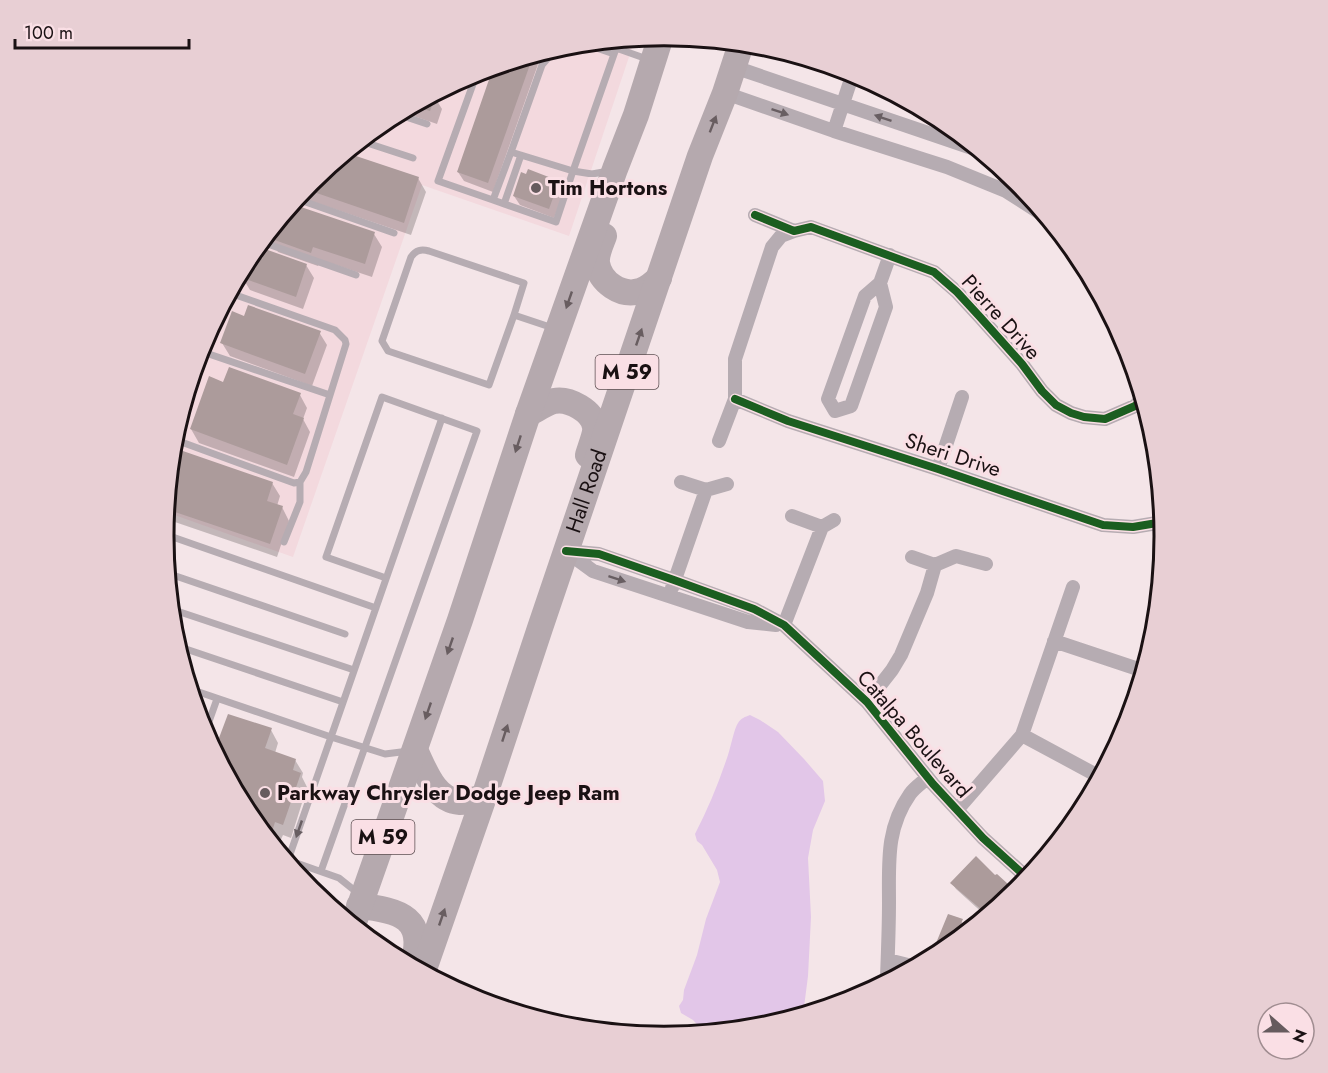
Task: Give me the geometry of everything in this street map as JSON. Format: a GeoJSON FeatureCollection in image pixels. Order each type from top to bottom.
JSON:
{"type":"FeatureCollection","features":[{"type":"Feature","properties":{"kind":"highway","name":"M 59"},"geometry":{"type":"LineString","coordinates":[[358,909],[415,750],[528,414],[636,116],[658,46]]}},
{"type":"Feature","properties":{"kind":"highway","name":"Hall Road"},"geometry":{"type":"LineString","coordinates":[[426,965],[700,156],[725,93],[737,55]]}},
{"type":"Feature","properties":{"kind":"highway"},"geometry":{"type":"LineString","coordinates":[[636,116],[638,143],[597,255],[597,265],[609,285],[618,290],[639,291],[659,278]]}},
{"type":"Feature","properties":{"kind":"highway"},"geometry":{"type":"LineString","coordinates":[[528,414],[555,400],[581,407],[589,415],[595,427],[566,551]]}},
{"type":"Feature","properties":{"kind":"highway"},"geometry":{"type":"LineString","coordinates":[[415,750],[433,788],[447,798],[459,802],[484,797]]}},
{"type":"Feature","properties":{"kind":"highway"},"geometry":{"type":"LineString","coordinates":[[358,909],[381,908],[400,914],[412,924],[417,934],[414,958]]}},
{"type":"Feature","properties":{"kind":"street"},"geometry":{"type":"LineString","coordinates":[[737,55],[843,104],[942,134]]}},
{"type":"Feature","properties":{"kind":"street"},"geometry":{"type":"LineString","coordinates":[[834,131],[850,83]]}},
{"type":"Feature","properties":{"kind":"street"},"geometry":{"type":"LineString","coordinates":[[725,93],[947,167],[1006,191],[1019,199]]}},
{"type":"Feature","properties":{"kind":"street"},"geometry":{"type":"LineString","coordinates":[[947,167],[955,143]]}},
{"type":"Feature","properties":{"kind":"street","name":"Pierre Drive"},"geometry":{"type":"LineString","coordinates":[[755,215],[794,231],[811,227],[934,272],[957,292],[1022,364],[1042,392],[1056,405],[1071,413],[1084,417],[1106,418],[1136,405]]}},
{"type":"Feature","properties":{"kind":"street"},"geometry":{"type":"LineString","coordinates":[[719,441],[735,399],[735,359],[772,247],[781,236],[794,231]]}},
{"type":"Feature","properties":{"kind":"street"},"geometry":{"type":"LineString","coordinates":[[880,284],[886,307],[879,329],[851,406],[835,411],[828,399],[865,296],[880,284],[890,255]]}},
{"type":"Feature","properties":{"kind":"street"},"geometry":{"type":"LineString","coordinates":[[938,469],[962,397]]}},
{"type":"Feature","properties":{"kind":"street","name":"Sheri Drive"},"geometry":{"type":"LineString","coordinates":[[735,399],[788,421],[1103,525],[1132,527],[1154,524]]}},
{"type":"Feature","properties":{"kind":"street"},"geometry":{"type":"LineString","coordinates":[[681,482],[706,490],[727,484]]}},
{"type":"Feature","properties":{"kind":"street"},"geometry":{"type":"LineString","coordinates":[[669,595],[706,490]]}},
{"type":"Feature","properties":{"kind":"street"},"geometry":{"type":"LineString","coordinates":[[566,551],[593,571],[748,622],[784,626],[828,524],[792,516]]}},
{"type":"Feature","properties":{"kind":"street","name":"Catalpa Boulevard"},"geometry":{"type":"LineString","coordinates":[[566,551],[599,554],[754,609],[784,626],[867,702],[927,777],[983,838],[1021,872]]}},
{"type":"Feature","properties":{"kind":"street"},"geometry":{"type":"LineString","coordinates":[[912,557],[935,565],[956,556],[986,564]]}},
{"type":"Feature","properties":{"kind":"street"},"geometry":{"type":"LineString","coordinates":[[867,702],[901,655],[927,593],[935,565]]}},
{"type":"Feature","properties":{"kind":"street"},"geometry":{"type":"LineString","coordinates":[[957,810],[1022,735],[1073,587]]}},
{"type":"Feature","properties":{"kind":"street"},"geometry":{"type":"LineString","coordinates":[[1054,641],[1136,668]]}},
{"type":"Feature","properties":{"kind":"street"},"geometry":{"type":"LineString","coordinates":[[1022,735],[1093,773]]}},
{"type":"Feature","properties":{"kind":"street"},"geometry":{"type":"LineString","coordinates":[[887,973],[888,871],[891,838],[898,813],[911,792],[927,777]]}},
{"type":"Feature","properties":{"kind":"street"},"geometry":{"type":"LineString","coordinates":[[888,960],[904,964]]}},
{"type":"Feature","properties":{"kind":"lane"},"geometry":{"type":"LineString","coordinates":[[472,86],[438,181],[556,222],[616,49]]}},
{"type":"Feature","properties":{"kind":"lane"},"geometry":{"type":"LineString","coordinates":[[620,49],[653,61]]}},
{"type":"Feature","properties":{"kind":"lane"},"geometry":{"type":"LineString","coordinates":[[493,200],[542,65],[545,61]]}},
{"type":"Feature","properties":{"kind":"lane"},"geometry":{"type":"LineString","coordinates":[[409,118],[427,124]]}},
{"type":"Feature","properties":{"kind":"lane"},"geometry":{"type":"LineString","coordinates":[[371,144],[413,158]]}},
{"type":"Feature","properties":{"kind":"lane"},"geometry":{"type":"LineString","coordinates":[[511,152],[573,171],[592,174],[615,169]]}},
{"type":"Feature","properties":{"kind":"lane"},"geometry":{"type":"LineString","coordinates":[[504,204],[521,155]]}},
{"type":"Feature","properties":{"kind":"lane"},"geometry":{"type":"LineString","coordinates":[[306,202],[394,233]]}},
{"type":"Feature","properties":{"kind":"lane"},"geometry":{"type":"LineString","coordinates":[[270,245],[356,275]]}},
{"type":"Feature","properties":{"kind":"lane"},"geometry":{"type":"LineString","coordinates":[[419,250],[429,250],[524,283],[514,315],[489,385],[388,351],[382,342],[411,257],[419,250]]}},
{"type":"Feature","properties":{"kind":"lane"},"geometry":{"type":"LineString","coordinates":[[238,296],[335,330],[346,344],[306,472],[300,482],[300,502],[285,542]]}},
{"type":"Feature","properties":{"kind":"lane"},"geometry":{"type":"LineString","coordinates":[[514,315],[558,330]]}},
{"type":"Feature","properties":{"kind":"lane"},"geometry":{"type":"LineString","coordinates":[[209,354],[330,394]]}},
{"type":"Feature","properties":{"kind":"lane"},"geometry":{"type":"LineString","coordinates":[[321,871],[477,431],[382,397],[326,557],[386,578]]}},
{"type":"Feature","properties":{"kind":"lane"},"geometry":{"type":"LineString","coordinates":[[289,852],[442,418]]}},
{"type":"Feature","properties":{"kind":"lane"},"geometry":{"type":"LineString","coordinates":[[183,443],[294,483],[300,482]]}},
{"type":"Feature","properties":{"kind":"lane"},"geometry":{"type":"LineString","coordinates":[[174,538],[376,608]]}},
{"type":"Feature","properties":{"kind":"lane"},"geometry":{"type":"LineString","coordinates":[[176,576],[345,634]]}},
{"type":"Feature","properties":{"kind":"lane"},"geometry":{"type":"LineString","coordinates":[[180,612],[354,670]]}},
{"type":"Feature","properties":{"kind":"lane"},"geometry":{"type":"LineString","coordinates":[[188,650],[343,702]]}},
{"type":"Feature","properties":{"kind":"lane"},"geometry":{"type":"LineString","coordinates":[[200,693],[385,754],[415,750]]}},
{"type":"Feature","properties":{"kind":"lane"},"geometry":{"type":"LineString","coordinates":[[210,720],[217,699]]}},
{"type":"Feature","properties":{"kind":"lane"},"geometry":{"type":"LineString","coordinates":[[300,864],[339,878],[358,909]]}},
{"type":"Feature","properties":{"kind":"shaded area"},"geometry":{"type":"Polygon","coordinates":[[[632,48],[569,236],[422,185],[293,557],[175,515],[183,441],[200,379],[225,320],[257,264],[296,213],[341,168],[392,129],[419,112],[476,84],[537,63],[568,56],[632,48]]]}},
{"type":"Feature","properties":{"kind":"shaded area"},"geometry":{"type":"Polygon","coordinates":[[[750,715],[778,732],[823,781],[825,801],[813,830],[808,858],[811,917],[804,1006],[760,1017],[697,1025],[681,1013],[679,1006],[683,1000],[706,919],[720,882],[717,870],[702,845],[697,841],[695,834],[717,785],[739,721],[750,715]]]}},
{"type":"Feature","properties":{"kind":"building"},"geometry":{"type":"Polygon","coordinates":[[[530,65],[488,183],[457,172],[489,79],[530,65]]]}},
{"type":"Feature","properties":{"kind":"building"},"geometry":{"type":"Polygon","coordinates":[[[356,156],[419,177],[404,223],[316,193],[356,156]]]}},
{"type":"Feature","properties":{"kind":"building","name":"Tim Hortons"},"geometry":{"type":"Polygon","coordinates":[[[528,169],[559,181],[549,209],[513,196],[521,172],[526,174],[528,169]]]}},
{"type":"Feature","properties":{"kind":"building"},"geometry":{"type":"Polygon","coordinates":[[[302,207],[375,232],[365,264],[313,247],[311,253],[274,240],[302,207]]]}},
{"type":"Feature","properties":{"kind":"building"},"geometry":{"type":"Polygon","coordinates":[[[267,250],[307,264],[296,297],[247,280],[267,250]]]}},
{"type":"Feature","properties":{"kind":"building"},"geometry":{"type":"Polygon","coordinates":[[[248,305],[321,331],[305,374],[220,343],[232,311],[244,316],[248,305]]]}},
{"type":"Feature","properties":{"kind":"building"},"geometry":{"type":"Polygon","coordinates":[[[229,367],[301,393],[293,414],[304,418],[287,465],[190,429],[209,376],[223,382],[229,367]]]}},
{"type":"Feature","properties":{"kind":"building"},"geometry":{"type":"Polygon","coordinates":[[[182,451],[273,482],[267,501],[283,506],[270,544],[175,512],[182,451]]]}},
{"type":"Feature","properties":{"kind":"building","name":"Parkway Chrysler Dodge Jeep Ram"},"geometry":{"type":"Polygon","coordinates":[[[228,714],[272,728],[265,748],[296,759],[293,770],[301,773],[283,825],[275,822],[272,831],[240,782],[219,738],[228,714]]]}},
{"type":"Feature","properties":{"kind":"building"},"geometry":{"type":"Polygon","coordinates":[[[976,856],[1008,884],[981,910],[950,883],[976,856]]]}},
{"type":"Feature","properties":{"kind":"building"},"geometry":{"type":"Polygon","coordinates":[[[948,914],[963,919],[960,927],[936,944],[948,914]]]}},
{"type":"Feature","properties":{"kind":"cycle path"},"geometry":{"type":"LineString","coordinates":[[755,215],[794,231],[811,227],[934,272],[980,317],[1022,364],[1042,391],[1056,405],[1071,413],[1105,419],[1136,405]]}},
{"type":"Feature","properties":{"kind":"cycle path"},"geometry":{"type":"LineString","coordinates":[[735,399],[788,421],[1103,525],[1133,527],[1154,524]]}},
{"type":"Feature","properties":{"kind":"cycle path"},"geometry":{"type":"LineString","coordinates":[[566,551],[599,554],[754,609],[784,625],[867,702],[933,784],[983,838],[1021,872]]}},
{"type":"Feature","properties":{"kind":"place","name":"Tim Hortons"},"geometry":{"type":"Point","coordinates":[536,188]}},
{"type":"Feature","properties":{"kind":"place","name":"Parkway Chrysler Dodge Jeep Ram"},"geometry":{"type":"Point","coordinates":[265,793]}}]}
